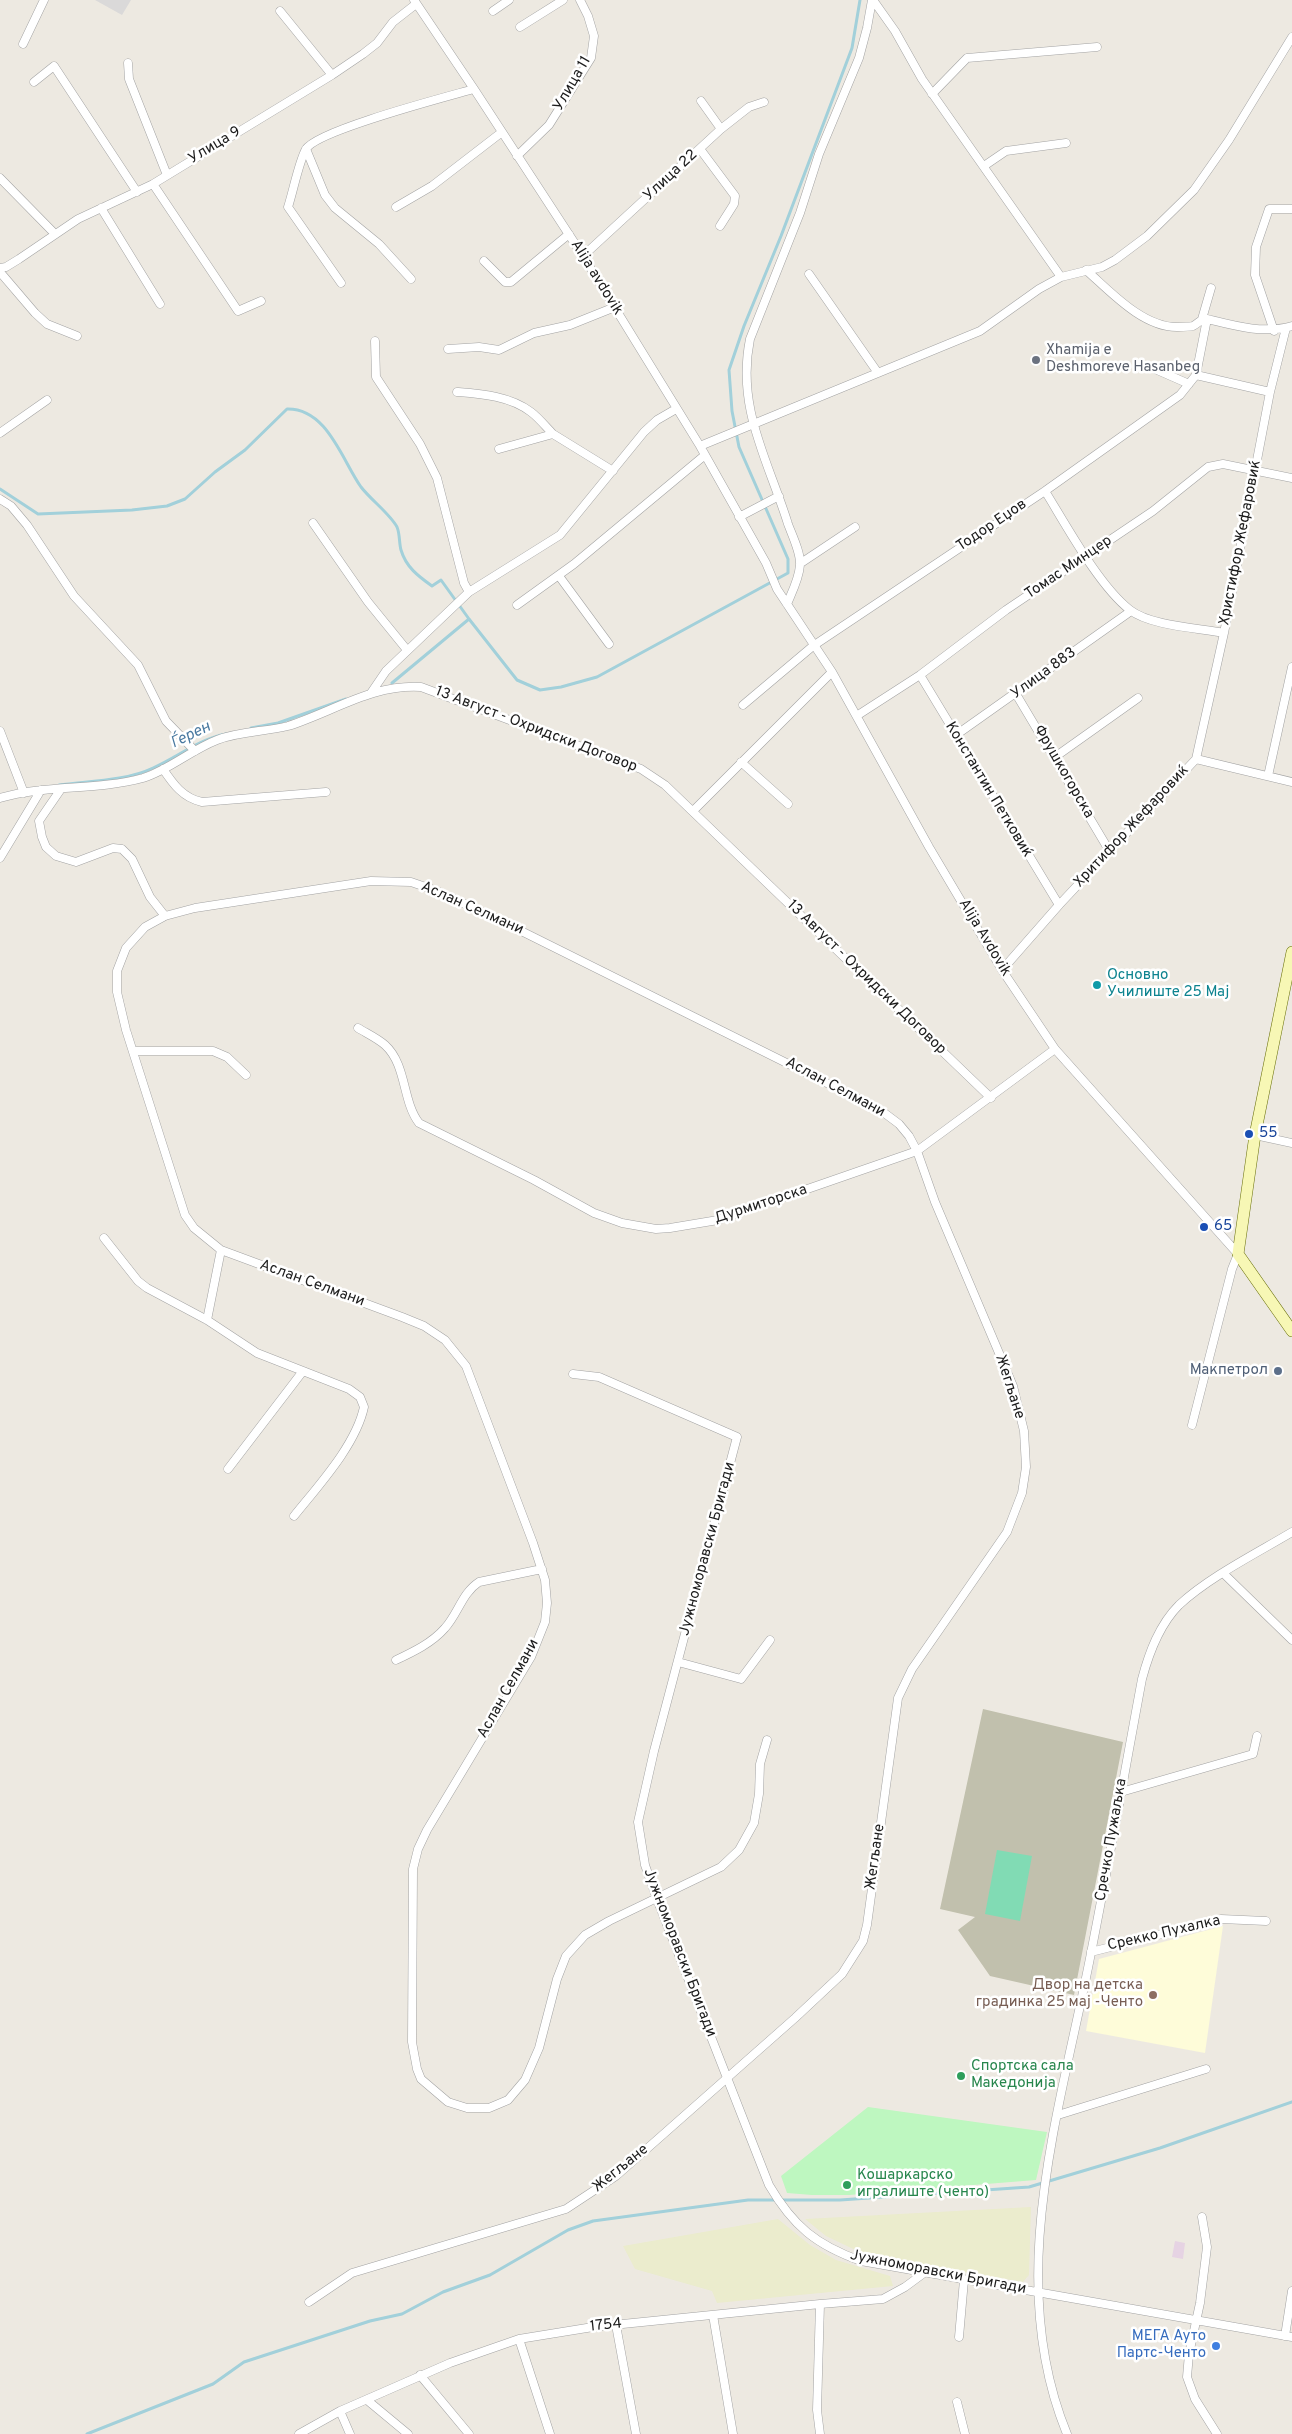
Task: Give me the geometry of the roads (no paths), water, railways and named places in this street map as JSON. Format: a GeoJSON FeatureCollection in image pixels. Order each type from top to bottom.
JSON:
{"type":"FeatureCollection","features":[{"type":"Feature","properties":{"kind":"main road"},"geometry":{"type":"LineString","coordinates":[[1292,952],[1255,1135],[1238,1254],[1292,1331]]}},
{"type":"Feature","properties":{"kind":"street"},"geometry":{"type":"LineString","coordinates":[[23,44],[44,0]]}},
{"type":"Feature","properties":{"kind":"street"},"geometry":{"type":"LineString","coordinates":[[492,11],[509,0]]}},
{"type":"Feature","properties":{"kind":"street"},"geometry":{"type":"LineString","coordinates":[[520,27],[563,0]]}},
{"type":"Feature","properties":{"kind":"street","name":"Улица 11"},"geometry":{"type":"LineString","coordinates":[[517,156],[549,124],[591,58],[594,36],[588,16],[580,0]]}},
{"type":"Feature","properties":{"kind":"street"},"geometry":{"type":"LineString","coordinates":[[872,0],[895,31],[932,94],[1061,277]]}},
{"type":"Feature","properties":{"kind":"street"},"geometry":{"type":"LineString","coordinates":[[786,604],[797,580],[801,562],[776,498],[752,426],[746,382],[746,359],[750,339],[800,213],[819,154],[860,58],[872,0]]}},
{"type":"Feature","properties":{"kind":"street","name":"Alija avdovik"},"geometry":{"type":"LineString","coordinates":[[415,2],[474,88],[615,307],[700,446],[766,563],[777,589]]}},
{"type":"Feature","properties":{"kind":"street","name":"Улица 9"},"geometry":{"type":"LineString","coordinates":[[0,270],[78,219],[152,184],[332,75],[364,54],[377,42],[393,22],[415,2]]}},
{"type":"Feature","properties":{"kind":"street"},"geometry":{"type":"LineString","coordinates":[[280,11],[332,75]]}},
{"type":"Feature","properties":{"kind":"street"},"geometry":{"type":"LineString","coordinates":[[700,446],[980,331],[1039,289],[1061,277],[1102,267],[1128,250],[1147,236],[1194,190],[1229,140],[1292,37]]}},
{"type":"Feature","properties":{"kind":"street"},"geometry":{"type":"LineString","coordinates":[[932,94],[967,58],[1096,47]]}},
{"type":"Feature","properties":{"kind":"street"},"geometry":{"type":"LineString","coordinates":[[128,63],[129,79],[138,96],[166,175]]}},
{"type":"Feature","properties":{"kind":"street"},"geometry":{"type":"LineString","coordinates":[[34,82],[54,66],[137,192]]}},
{"type":"Feature","properties":{"kind":"street"},"geometry":{"type":"LineString","coordinates":[[340,283],[288,208],[306,149],[316,140],[360,122],[474,88]]}},
{"type":"Feature","properties":{"kind":"street"},"geometry":{"type":"LineString","coordinates":[[701,101],[721,129]]}},
{"type":"Feature","properties":{"kind":"street","name":"Улица 22"},"geometry":{"type":"LineString","coordinates":[[583,256],[721,129],[749,107],[764,102]]}},
{"type":"Feature","properties":{"kind":"street"},"geometry":{"type":"LineString","coordinates":[[396,207],[432,186],[502,132]]}},
{"type":"Feature","properties":{"kind":"street"},"geometry":{"type":"LineString","coordinates":[[984,166],[1006,151],[1066,143]]}},
{"type":"Feature","properties":{"kind":"street"},"geometry":{"type":"LineString","coordinates":[[306,149],[325,195],[335,208],[379,244],[411,279]]}},
{"type":"Feature","properties":{"kind":"street"},"geometry":{"type":"LineString","coordinates":[[700,150],[735,196],[734,204],[720,226]]}},
{"type":"Feature","properties":{"kind":"street"},"geometry":{"type":"LineString","coordinates":[[0,178],[55,234]]}},
{"type":"Feature","properties":{"kind":"street"},"geometry":{"type":"LineString","coordinates":[[152,184],[238,311],[261,301]]}},
{"type":"Feature","properties":{"kind":"street"},"geometry":{"type":"LineString","coordinates":[[101,208],[160,304]]}},
{"type":"Feature","properties":{"kind":"street"},"geometry":{"type":"LineString","coordinates":[[1274,331],[1255,274],[1256,247],[1269,209],[1292,209]]}},
{"type":"Feature","properties":{"kind":"street"},"geometry":{"type":"LineString","coordinates":[[484,261],[505,282],[511,282],[569,234]]}},
{"type":"Feature","properties":{"kind":"street"},"geometry":{"type":"LineString","coordinates":[[0,270],[35,313],[47,324],[77,336]]}},
{"type":"Feature","properties":{"kind":"street"},"geometry":{"type":"LineString","coordinates":[[1086,270],[1127,307],[1151,320],[1175,327],[1193,326],[1204,319],[1247,328],[1274,331],[1289,327]]}},
{"type":"Feature","properties":{"kind":"street"},"geometry":{"type":"LineString","coordinates":[[809,274],[878,373]]}},
{"type":"Feature","properties":{"kind":"street"},"geometry":{"type":"LineString","coordinates":[[1211,288],[1204,319],[1196,375],[1189,384],[1180,395],[1045,491],[1087,557],[1131,611],[1152,620],[1224,633]]}},
{"type":"Feature","properties":{"kind":"street"},"geometry":{"type":"LineString","coordinates":[[448,349],[479,347],[499,350],[534,333],[570,325],[615,307]]}},
{"type":"Feature","properties":{"kind":"street","name":"Христифор Жефаровиќ"},"geometry":{"type":"LineString","coordinates":[[1196,759],[1224,633],[1270,392],[1289,327]]}},
{"type":"Feature","properties":{"kind":"street"},"geometry":{"type":"LineString","coordinates":[[375,341],[376,377],[420,444],[437,478],[464,583],[469,592]]}},
{"type":"Feature","properties":{"kind":"street"},"geometry":{"type":"LineString","coordinates":[[1148,366],[1189,384]]}},
{"type":"Feature","properties":{"kind":"street"},"geometry":{"type":"LineString","coordinates":[[1196,375],[1270,392]]}},
{"type":"Feature","properties":{"kind":"street"},"geometry":{"type":"LineString","coordinates":[[457,392],[493,395],[519,404],[532,412],[553,434],[613,471]]}},
{"type":"Feature","properties":{"kind":"street"},"geometry":{"type":"LineString","coordinates":[[0,433],[47,400]]}},
{"type":"Feature","properties":{"kind":"street"},"geometry":{"type":"LineString","coordinates":[[371,693],[386,671],[469,592],[560,535],[650,425],[676,409]]}},
{"type":"Feature","properties":{"kind":"street"},"geometry":{"type":"LineString","coordinates":[[499,449],[553,434]]}},
{"type":"Feature","properties":{"kind":"street"},"geometry":{"type":"LineString","coordinates":[[517,605],[559,576],[705,455]]}},
{"type":"Feature","properties":{"kind":"street","name":"Томас Минцер"},"geometry":{"type":"LineString","coordinates":[[858,715],[920,674],[1006,610],[1153,511],[1208,467],[1223,464],[1292,478]]}},
{"type":"Feature","properties":{"kind":"street","name":"Тодор Еџов"},"geometry":{"type":"LineString","coordinates":[[743,705],[813,646],[1045,491]]}},
{"type":"Feature","properties":{"kind":"street"},"geometry":{"type":"LineString","coordinates":[[739,517],[776,498]]}},
{"type":"Feature","properties":{"kind":"street"},"geometry":{"type":"LineString","coordinates":[[0,499],[12,506],[27,525],[74,596],[138,665],[166,721],[195,751]]}},
{"type":"Feature","properties":{"kind":"street"},"geometry":{"type":"LineString","coordinates":[[313,523],[368,602],[407,650]]}},
{"type":"Feature","properties":{"kind":"street"},"geometry":{"type":"LineString","coordinates":[[801,562],[855,527]]}},
{"type":"Feature","properties":{"kind":"street"},"geometry":{"type":"LineString","coordinates":[[559,576],[609,644]]}},
{"type":"Feature","properties":{"kind":"street","name":"Alija Avdovik"},"geometry":{"type":"LineString","coordinates":[[777,589],[858,715],[929,847],[1002,970],[1055,1048],[1238,1254]]}},
{"type":"Feature","properties":{"kind":"street","name":"Улица 883"},"geometry":{"type":"LineString","coordinates":[[956,735],[1131,611]]}},
{"type":"Feature","properties":{"kind":"street"},"geometry":{"type":"LineString","coordinates":[[1268,776],[1292,667]]}},
{"type":"Feature","properties":{"kind":"street"},"geometry":{"type":"LineString","coordinates":[[693,810],[832,672]]}},
{"type":"Feature","properties":{"kind":"street","name":"Константин Петковиќ"},"geometry":{"type":"LineString","coordinates":[[920,674],[1058,905]]}},
{"type":"Feature","properties":{"kind":"street","name":"13 Август - Охридски Договор"},"geometry":{"type":"LineString","coordinates":[[0,798],[41,790],[121,783],[144,777],[217,740],[288,726],[371,693],[390,688],[422,687],[641,769],[665,785],[991,1098]]}},
{"type":"Feature","properties":{"kind":"street","name":"Фрушкогорска"},"geometry":{"type":"LineString","coordinates":[[1016,694],[1110,852]]}},
{"type":"Feature","properties":{"kind":"street"},"geometry":{"type":"LineString","coordinates":[[1055,757],[1138,698]]}},
{"type":"Feature","properties":{"kind":"street"},"geometry":{"type":"LineString","coordinates":[[0,731],[24,793]]}},
{"type":"Feature","properties":{"kind":"street","name":"Хритифор Жефаровиќ"},"geometry":{"type":"LineString","coordinates":[[1002,970],[1058,905],[1196,759],[1292,782]]}},
{"type":"Feature","properties":{"kind":"street"},"geometry":{"type":"LineString","coordinates":[[741,762],[788,804]]}},
{"type":"Feature","properties":{"kind":"street"},"geometry":{"type":"LineString","coordinates":[[163,768],[182,792],[193,800],[202,802],[326,792]]}},
{"type":"Feature","properties":{"kind":"street"},"geometry":{"type":"LineString","coordinates":[[61,789],[39,821],[46,847],[56,856],[76,862],[113,848],[122,849],[132,859],[150,897],[165,916]]}},
{"type":"Feature","properties":{"kind":"street"},"geometry":{"type":"LineString","coordinates":[[0,858],[41,790]]}},
{"type":"Feature","properties":{"kind":"street","name":"Аслан Селмани"},"geometry":{"type":"LineString","coordinates":[[658,1899],[585,1935],[566,1956],[554,1988],[539,2048],[525,2080],[508,2100],[489,2108],[467,2108],[448,2102],[421,2080],[412,2042],[413,1869],[418,1849],[427,1830],[531,1657],[545,1622],[547,1603],[542,1569],[466,1366],[445,1340],[424,1326],[402,1316],[221,1250],[194,1228],[185,1215],[133,1051],[117,992],[117,971],[126,948],[132,941],[145,927],[165,916],[195,908],[371,880],[412,882],[437,891],[495,918],[879,1109],[899,1124],[909,1136],[917,1151]]}},
{"type":"Feature","properties":{"kind":"street","name":"Дурмиторска"},"geometry":{"type":"LineString","coordinates":[[358,1028],[384,1044],[394,1056],[412,1114],[419,1123],[534,1180],[594,1213],[622,1223],[656,1229],[718,1220],[917,1151],[991,1098],[1055,1048]]}},
{"type":"Feature","properties":{"kind":"street"},"geometry":{"type":"LineString","coordinates":[[133,1051],[213,1051],[227,1057],[246,1075]]}},
{"type":"Feature","properties":{"kind":"street"},"geometry":{"type":"LineString","coordinates":[[1255,1135],[1292,1144]]}},
{"type":"Feature","properties":{"kind":"street","name":"Жегљане"},"geometry":{"type":"LineString","coordinates":[[309,2302],[352,2273],[566,2209],[616,2176],[728,2078],[842,1974],[863,1941],[867,1925],[898,1698],[912,1669],[1007,1532],[1022,1493],[1026,1467],[1024,1431],[1013,1386],[935,1202],[917,1151]]}},
{"type":"Feature","properties":{"kind":"street"},"geometry":{"type":"LineString","coordinates":[[104,1238],[138,1280],[147,1288],[207,1320],[257,1353],[357,1393],[364,1407],[363,1415],[343,1451],[294,1516]]}},
{"type":"Feature","properties":{"kind":"street"},"geometry":{"type":"LineString","coordinates":[[207,1320],[221,1250]]}},
{"type":"Feature","properties":{"kind":"street"},"geometry":{"type":"LineString","coordinates":[[1192,1425],[1232,1269],[1238,1254]]}},
{"type":"Feature","properties":{"kind":"street"},"geometry":{"type":"LineString","coordinates":[[228,1469],[303,1371]]}},
{"type":"Feature","properties":{"kind":"street","name":"Јужноморавски Бригади"},"geometry":{"type":"LineString","coordinates":[[573,1374],[600,1377],[737,1436],[654,1751],[638,1822],[645,1865],[769,2185],[779,2203],[801,2229],[834,2252],[861,2261],[1288,2336]]}},
{"type":"Feature","properties":{"kind":"street","name":"Сречко Пужаљка"},"geometry":{"type":"LineString","coordinates":[[1067,2434],[1048,2370],[1041,2328],[1038,2292],[1041,2215],[1046,2176],[1091,1952],[1142,1680],[1152,1646],[1179,1605],[1223,1574],[1292,1532]]}},
{"type":"Feature","properties":{"kind":"street"},"geometry":{"type":"LineString","coordinates":[[396,1660],[416,1651],[441,1632],[472,1587],[479,1582],[542,1569]]}},
{"type":"Feature","properties":{"kind":"street"},"geometry":{"type":"LineString","coordinates":[[1223,1574],[1292,1640]]}},
{"type":"Feature","properties":{"kind":"street"},"geometry":{"type":"LineString","coordinates":[[678,1662],[741,1679],[770,1640]]}},
{"type":"Feature","properties":{"kind":"street"},"geometry":{"type":"LineString","coordinates":[[1121,1792],[1253,1754],[1257,1736]]}},
{"type":"Feature","properties":{"kind":"street","name":"Јужноморавски Бригади"},"geometry":{"type":"LineString","coordinates":[[658,1899],[721,1866],[739,1850],[754,1823],[759,1794],[760,1764],[767,1740]]}},
{"type":"Feature","properties":{"kind":"street","name":"Срекко Пухалка"},"geometry":{"type":"LineString","coordinates":[[1091,1952],[1221,1919],[1266,1921]]}},
{"type":"Feature","properties":{"kind":"street"},"geometry":{"type":"LineString","coordinates":[[1058,2115],[1206,2069]]}},
{"type":"Feature","properties":{"kind":"street"},"geometry":{"type":"LineString","coordinates":[[1202,2217],[1207,2247],[1197,2320],[1189,2354],[1187,2377],[1195,2399],[1217,2434]]}},
{"type":"Feature","properties":{"kind":"street","name":"1754"},"geometry":{"type":"LineString","coordinates":[[300,2434],[340,2412],[420,2375],[450,2362],[518,2339],[713,2314],[883,2299],[905,2287],[924,2273]]}},
{"type":"Feature","properties":{"kind":"street"},"geometry":{"type":"LineString","coordinates":[[959,2336],[964,2280]]}},
{"type":"Feature","properties":{"kind":"street"},"geometry":{"type":"LineString","coordinates":[[1288,2336],[1292,2291]]}},
{"type":"Feature","properties":{"kind":"street"},"geometry":{"type":"LineString","coordinates":[[820,2304],[817,2410],[820,2434]]}},
{"type":"Feature","properties":{"kind":"street"},"geometry":{"type":"LineString","coordinates":[[713,2314],[733,2434]]}},
{"type":"Feature","properties":{"kind":"street"},"geometry":{"type":"LineString","coordinates":[[616,2325],[636,2434]]}},
{"type":"Feature","properties":{"kind":"street"},"geometry":{"type":"LineString","coordinates":[[518,2339],[550,2434]]}},
{"type":"Feature","properties":{"kind":"street"},"geometry":{"type":"LineString","coordinates":[[420,2375],[469,2434]]}},
{"type":"Feature","properties":{"kind":"street"},"geometry":{"type":"LineString","coordinates":[[367,2400],[408,2434]]}},
{"type":"Feature","properties":{"kind":"street"},"geometry":{"type":"LineString","coordinates":[[957,2402],[965,2434]]}},
{"type":"Feature","properties":{"kind":"street"},"geometry":{"type":"LineString","coordinates":[[340,2412],[350,2434]]}},
{"type":"Feature","properties":{"kind":"waterway"},"geometry":{"type":"LineString","coordinates":[[0,489],[38,514],[132,510],[167,506],[185,499],[215,472],[245,450],[287,409],[301,411],[313,417],[323,426],[332,437],[361,487],[394,522],[398,530],[403,556],[409,566],[417,575],[432,586],[441,580],[517,680],[540,690],[561,687],[597,677],[788,573],[788,559],[739,447],[732,411],[729,370],[744,326],[781,236],[852,48],[860,0]]}},
{"type":"Feature","properties":{"kind":"waterway"},"geometry":{"type":"LineString","coordinates":[[392,683],[469,619]]}},
{"type":"Feature","properties":{"kind":"waterway","name":"Ѓерен"},"geometry":{"type":"LineString","coordinates":[[251,728],[278,723],[346,699]]}},
{"type":"Feature","properties":{"kind":"waterway","name":"Ѓерен"},"geometry":{"type":"LineString","coordinates":[[59,785],[131,776],[162,764],[216,736],[226,734]]}},
{"type":"Feature","properties":{"kind":"waterway"},"geometry":{"type":"LineString","coordinates":[[87,2434],[213,2384],[244,2362],[370,2321],[402,2314],[443,2292],[490,2275],[568,2230],[593,2221],[748,2200],[840,2200],[1029,2187],[1160,2148],[1292,2102]]}},
{"type":"Feature","properties":{"kind":"place","name":"Xhamija e Deshmoreve Hasanbeg"},"geometry":{"type":"Point","coordinates":[1036,360]}},
{"type":"Feature","properties":{"kind":"place","name":"Основно Училиште 25 Мај"},"geometry":{"type":"Point","coordinates":[1097,985]}},
{"type":"Feature","properties":{"kind":"place","name":"55"},"geometry":{"type":"Point","coordinates":[1249,1134]}},
{"type":"Feature","properties":{"kind":"place","name":"65"},"geometry":{"type":"Point","coordinates":[1204,1227]}},
{"type":"Feature","properties":{"kind":"place","name":"Макпетрол"},"geometry":{"type":"Point","coordinates":[1278,1371]}},
{"type":"Feature","properties":{"kind":"place","name":"Двор на детска градинка 25 мај -Ченто"},"geometry":{"type":"Point","coordinates":[1153,1995]}},
{"type":"Feature","properties":{"kind":"place","name":"Спортска сала Македонија"},"geometry":{"type":"Point","coordinates":[961,2076]}},
{"type":"Feature","properties":{"kind":"place","name":"Кошаркарско игралиште (ченто)"},"geometry":{"type":"Point","coordinates":[847,2185]}},
{"type":"Feature","properties":{"kind":"place","name":"МЕГА Ауто Партс-Ченто"},"geometry":{"type":"Point","coordinates":[1216,2346]}}]}
